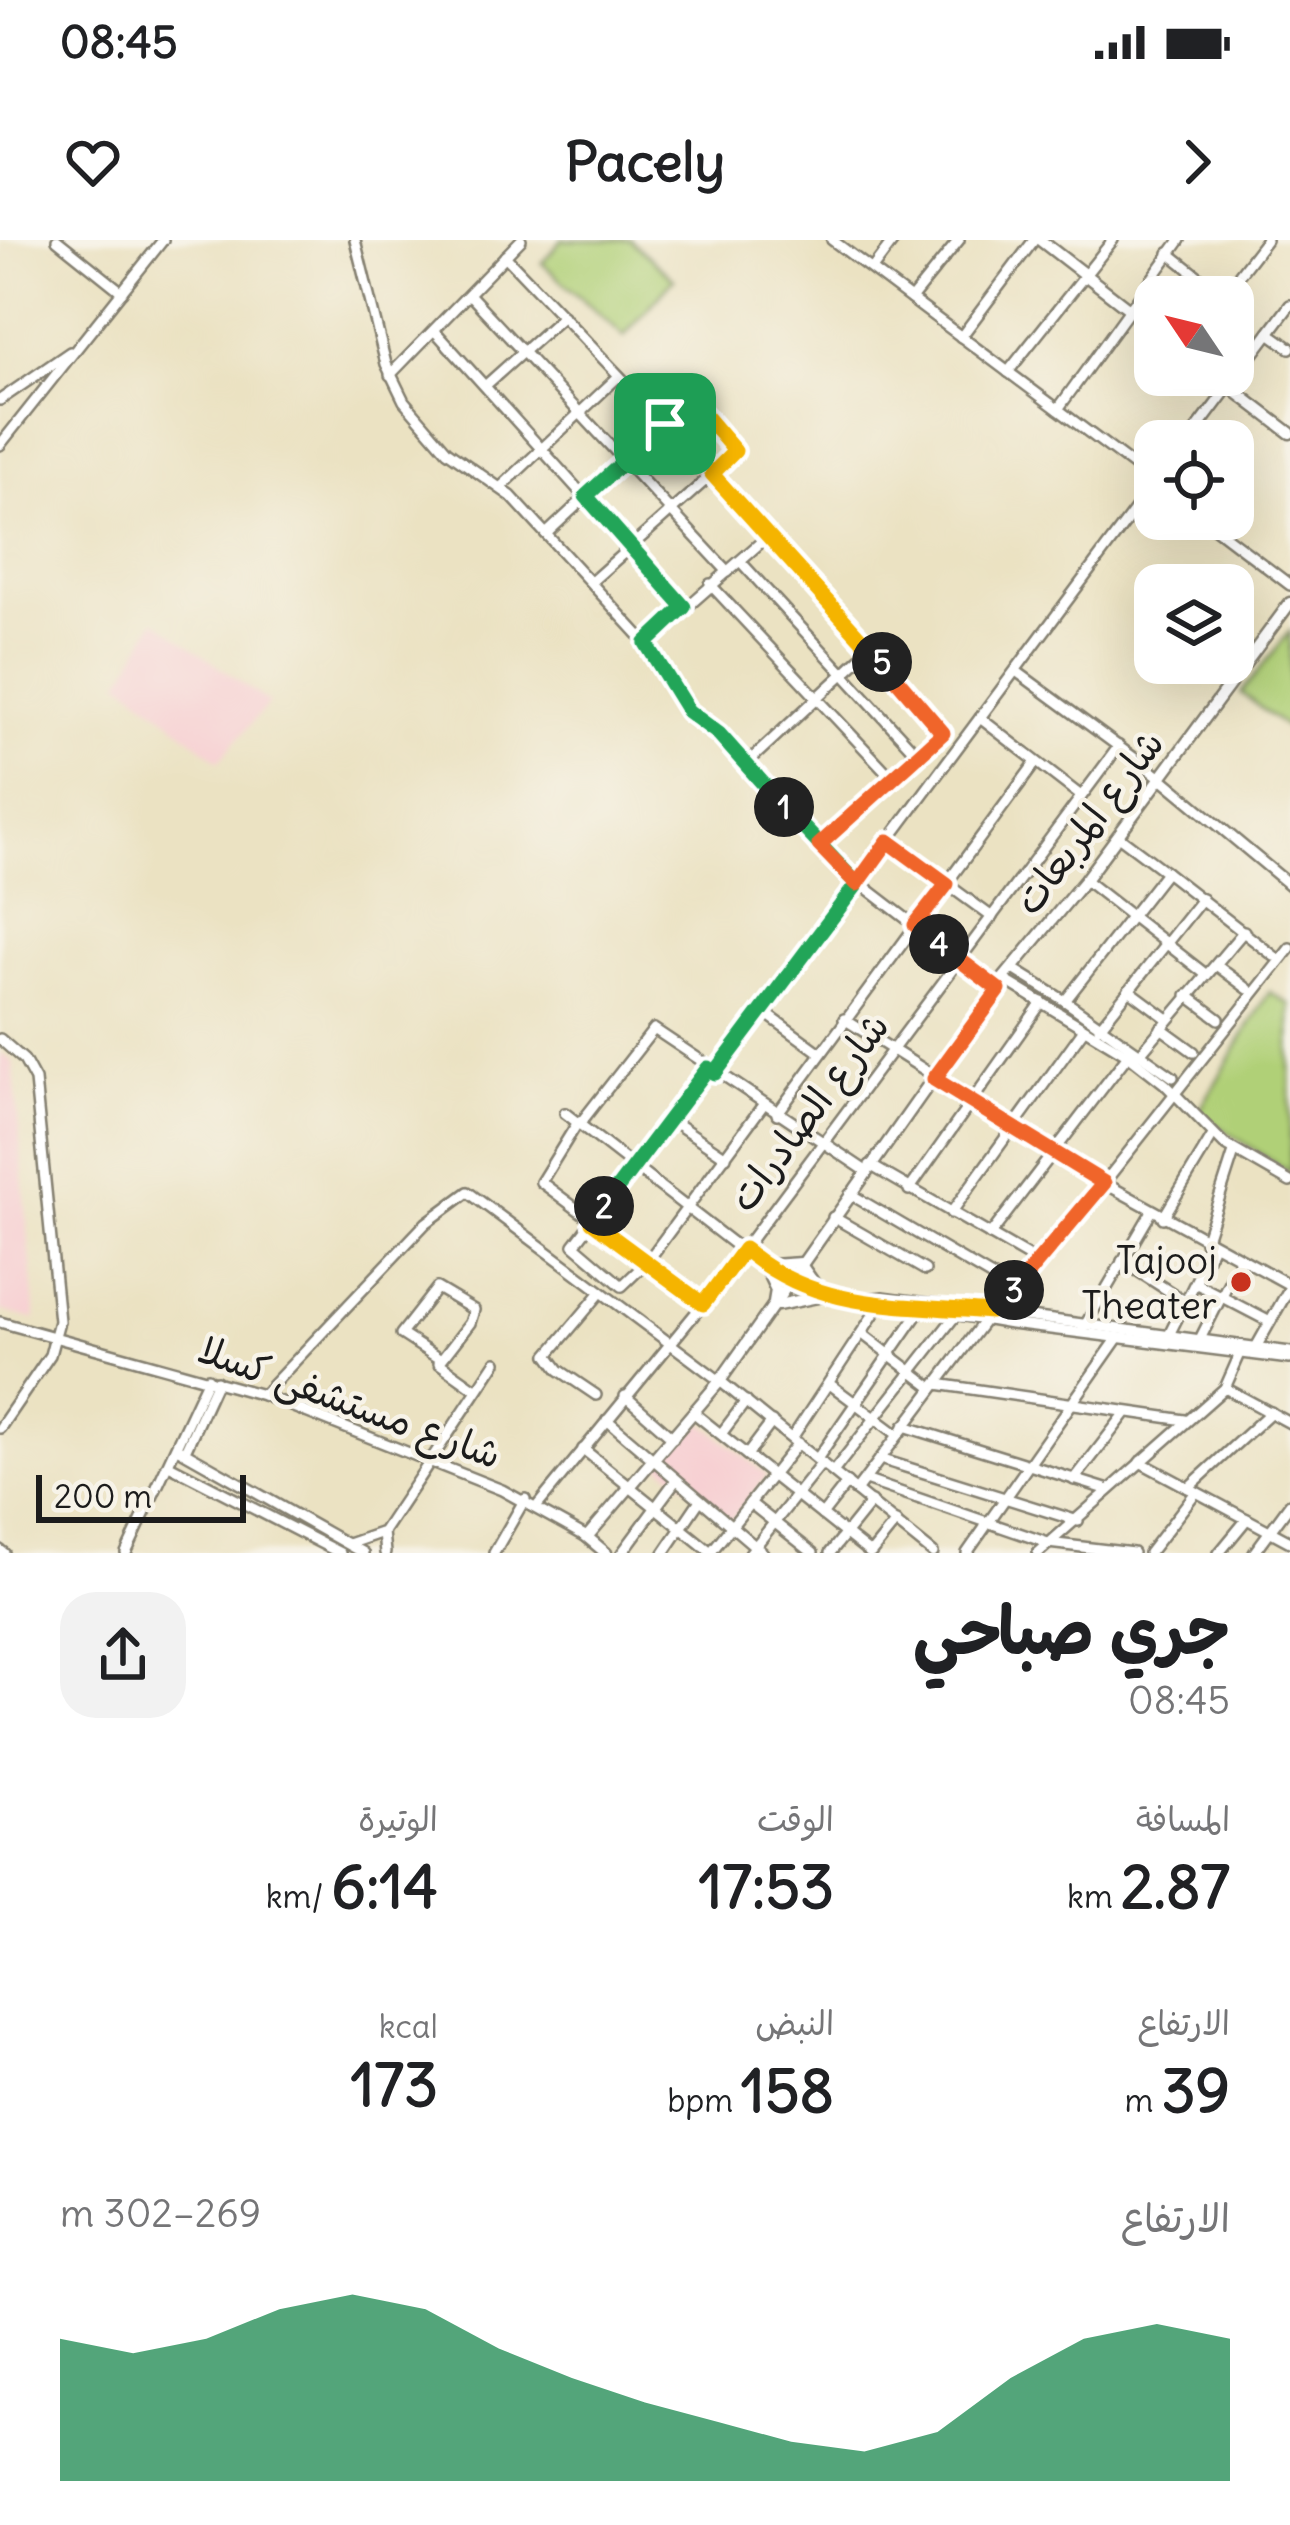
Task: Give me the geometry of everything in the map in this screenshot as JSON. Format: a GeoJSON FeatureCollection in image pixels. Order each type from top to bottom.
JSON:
{"type":"FeatureCollection","features":[{"type":"Feature","properties":{"kind":"main road"},"geometry":{"type":"LineString","coordinates":[[1037,240],[1134,313]]}},
{"type":"Feature","properties":{"kind":"main road"},"geometry":{"type":"LineString","coordinates":[[1242,396],[1290,433]]}},
{"type":"Feature","properties":{"kind":"main road","name":"شارع المربعات"},"geometry":{"type":"LineString","coordinates":[[586,1537],[720,1381],[1001,985],[1290,604]]}},
{"type":"Feature","properties":{"kind":"main road"},"geometry":{"type":"LineString","coordinates":[[803,1264],[821,1296],[786,1301],[770,1310],[776,1290],[769,1268],[803,1264]]}},
{"type":"Feature","properties":{"kind":"main road","name":"شارع مستشفى كسلا"},"geometry":{"type":"LineString","coordinates":[[586,1537],[606,1553]]}},
{"type":"Feature","properties":{"kind":"street"},"geometry":{"type":"LineString","coordinates":[[57,240],[122,292]]}},
{"type":"Feature","properties":{"kind":"street"},"geometry":{"type":"LineString","coordinates":[[0,445],[163,240]]}},
{"type":"Feature","properties":{"kind":"street"},"geometry":{"type":"LineString","coordinates":[[355,240],[390,375],[404,401],[447,451],[500,488],[592,582],[646,643],[688,711],[719,734],[857,884],[960,960],[1042,1002],[1128,1055],[1234,1152],[1290,1182]]}},
{"type":"Feature","properties":{"kind":"street"},"geometry":{"type":"LineString","coordinates":[[390,375],[520,240]]}},
{"type":"Feature","properties":{"kind":"street"},"geometry":{"type":"LineString","coordinates":[[832,240],[1134,467]]}},
{"type":"Feature","properties":{"kind":"street"},"geometry":{"type":"LineString","coordinates":[[872,269],[894,240]]}},
{"type":"Feature","properties":{"kind":"street"},"geometry":{"type":"LineString","coordinates":[[911,299],[959,240]]}},
{"type":"Feature","properties":{"kind":"street"},"geometry":{"type":"LineString","coordinates":[[962,337],[1037,240]]}},
{"type":"Feature","properties":{"kind":"street"},"geometry":{"type":"LineString","coordinates":[[1008,372],[1113,240]]}},
{"type":"Feature","properties":{"kind":"street"},"geometry":{"type":"LineString","coordinates":[[1058,409],[1180,240]]}},
{"type":"Feature","properties":{"kind":"street"},"geometry":{"type":"LineString","coordinates":[[1238,276],[1266,240]]}},
{"type":"Feature","properties":{"kind":"street"},"geometry":{"type":"LineString","coordinates":[[1169,254],[1196,276]]}},
{"type":"Feature","properties":{"kind":"street"},"geometry":{"type":"LineString","coordinates":[[505,256],[712,474],[943,731],[819,845]]}},
{"type":"Feature","properties":{"kind":"street"},"geometry":{"type":"LineString","coordinates":[[470,294],[728,572]]}},
{"type":"Feature","properties":{"kind":"street"},"geometry":{"type":"LineString","coordinates":[[1254,354],[1290,305]]}},
{"type":"Feature","properties":{"kind":"street"},"geometry":{"type":"LineString","coordinates":[[486,386],[563,316]]}},
{"type":"Feature","properties":{"kind":"street"},"geometry":{"type":"LineString","coordinates":[[434,330],[684,607]]}},
{"type":"Feature","properties":{"kind":"street"},"geometry":{"type":"LineString","coordinates":[[1269,333],[1290,348]]}},
{"type":"Feature","properties":{"kind":"street"},"geometry":{"type":"LineString","coordinates":[[0,400],[77,348]]}},
{"type":"Feature","properties":{"kind":"street"},"geometry":{"type":"LineString","coordinates":[[500,488],[619,376]]}},
{"type":"Feature","properties":{"kind":"street"},"geometry":{"type":"LineString","coordinates":[[1204,420],[1223,396]]}},
{"type":"Feature","properties":{"kind":"street"},"geometry":{"type":"LineString","coordinates":[[546,534],[687,404],[699,409],[735,451],[592,582]]}},
{"type":"Feature","properties":{"kind":"street"},"geometry":{"type":"LineString","coordinates":[[763,1105],[646,1262],[622,1286],[574,1249],[671,1120],[764,1012],[1134,511]]}},
{"type":"Feature","properties":{"kind":"street"},"geometry":{"type":"LineString","coordinates":[[646,643],[768,536]]}},
{"type":"Feature","properties":{"kind":"street"},"geometry":{"type":"LineString","coordinates":[[1231,540],[1290,585]]}},
{"type":"Feature","properties":{"kind":"street"},"geometry":{"type":"LineString","coordinates":[[740,561],[919,755]]}},
{"type":"Feature","properties":{"kind":"street"},"geometry":{"type":"LineString","coordinates":[[710,584],[892,779]]}},
{"type":"Feature","properties":{"kind":"street"},"geometry":{"type":"LineString","coordinates":[[745,765],[870,649]]}},
{"type":"Feature","properties":{"kind":"street"},"geometry":{"type":"LineString","coordinates":[[1016,671],[1160,777],[1290,885]]}},
{"type":"Feature","properties":{"kind":"street"},"geometry":{"type":"LineString","coordinates":[[980,718],[1081,796]]}},
{"type":"Feature","properties":{"kind":"street","name":"شارع الصادرات"},"geometry":{"type":"LineString","coordinates":[[498,1553],[531,1502],[584,1449],[703,1304],[1119,746]]}},
{"type":"Feature","properties":{"kind":"street"},"geometry":{"type":"LineString","coordinates":[[777,1114],[1036,762]]}},
{"type":"Feature","properties":{"kind":"street"},"geometry":{"type":"LineString","coordinates":[[1118,836],[1274,956]]}},
{"type":"Feature","properties":{"kind":"street"},"geometry":{"type":"LineString","coordinates":[[888,841],[992,917]]}},
{"type":"Feature","properties":{"kind":"street"},"geometry":{"type":"LineString","coordinates":[[1065,1001],[1166,872]]}},
{"type":"Feature","properties":{"kind":"street"},"geometry":{"type":"LineString","coordinates":[[1084,880],[1204,973]]}},
{"type":"Feature","properties":{"kind":"street"},"geometry":{"type":"LineString","coordinates":[[1099,1028],[1202,898]]}},
{"type":"Feature","properties":{"kind":"street"},"geometry":{"type":"LineString","coordinates":[[1140,1054],[1244,931]]}},
{"type":"Feature","properties":{"kind":"street"},"geometry":{"type":"LineString","coordinates":[[822,1515],[865,1480],[988,1315],[1104,1183],[1290,948]]}},
{"type":"Feature","properties":{"kind":"street"},"geometry":{"type":"LineString","coordinates":[[1216,965],[1248,989]]}},
{"type":"Feature","properties":{"kind":"street"},"geometry":{"type":"LineString","coordinates":[[1015,970],[1173,1077]]}},
{"type":"Feature","properties":{"kind":"street"},"geometry":{"type":"LineString","coordinates":[[1129,990],[1194,1052]]}},
{"type":"Feature","properties":{"kind":"street"},"geometry":{"type":"LineString","coordinates":[[1187,994],[1219,1019]]}},
{"type":"Feature","properties":{"kind":"street"},"geometry":{"type":"LineString","coordinates":[[909,1190],[1042,1002]]}},
{"type":"Feature","properties":{"kind":"street"},"geometry":{"type":"LineString","coordinates":[[764,1012],[819,1052]]}},
{"type":"Feature","properties":{"kind":"street"},"geometry":{"type":"LineString","coordinates":[[844,1019],[972,1104],[1209,1244],[1290,1286],[1255,1348]]}},
{"type":"Feature","properties":{"kind":"street"},"geometry":{"type":"LineString","coordinates":[[703,1304],[541,1182],[580,1122],[654,1029],[777,1114],[1036,1262]]}},
{"type":"Feature","properties":{"kind":"street"},"geometry":{"type":"LineString","coordinates":[[951,1214],[1084,1029]]}},
{"type":"Feature","properties":{"kind":"street"},"geometry":{"type":"LineString","coordinates":[[0,1039],[24,1060],[34,1080],[58,1338],[0,1428]]}},
{"type":"Feature","properties":{"kind":"street"},"geometry":{"type":"LineString","coordinates":[[990,1235],[1128,1055]]}},
{"type":"Feature","properties":{"kind":"street"},"geometry":{"type":"LineString","coordinates":[[565,1113],[754,1258],[790,1283],[821,1296],[1290,1355]]}},
{"type":"Feature","properties":{"kind":"street"},"geometry":{"type":"LineString","coordinates":[[671,1120],[726,1157]]}},
{"type":"Feature","properties":{"kind":"street"},"geometry":{"type":"LineString","coordinates":[[1163,1217],[1213,1135]]}},
{"type":"Feature","properties":{"kind":"street"},"geometry":{"type":"LineString","coordinates":[[1167,1339],[1209,1244],[1234,1152]]}},
{"type":"Feature","properties":{"kind":"street"},"geometry":{"type":"LineString","coordinates":[[263,1395],[426,1223],[465,1192],[746,1401],[933,1553]]}},
{"type":"Feature","properties":{"kind":"street"},"geometry":{"type":"LineString","coordinates":[[850,1194],[1014,1290]]}},
{"type":"Feature","properties":{"kind":"street"},"geometry":{"type":"LineString","coordinates":[[1084,1327],[1152,1211]]}},
{"type":"Feature","properties":{"kind":"street"},"geometry":{"type":"LineString","coordinates":[[833,1217],[926,1270]]}},
{"type":"Feature","properties":{"kind":"street"},"geometry":{"type":"LineString","coordinates":[[1198,1342],[1240,1260]]}},
{"type":"Feature","properties":{"kind":"street"},"geometry":{"type":"LineString","coordinates":[[1122,1261],[1186,1302]]}},
{"type":"Feature","properties":{"kind":"street"},"geometry":{"type":"LineString","coordinates":[[1195,1283],[1270,1322]]}},
{"type":"Feature","properties":{"kind":"street"},"geometry":{"type":"LineString","coordinates":[[439,1363],[474,1310],[437,1288],[401,1334],[439,1363],[477,1390]]}},
{"type":"Feature","properties":{"kind":"street"},"geometry":{"type":"LineString","coordinates":[[596,1395],[554,1366],[548,1354],[601,1292]]}},
{"type":"Feature","properties":{"kind":"street"},"geometry":{"type":"LineString","coordinates":[[584,1449],[712,1553],[795,1441],[864,1335],[879,1300]]}},
{"type":"Feature","properties":{"kind":"street"},"geometry":{"type":"LineString","coordinates":[[922,1307],[1117,1339],[1240,1354],[1290,1355]]}},
{"type":"Feature","properties":{"kind":"street"},"geometry":{"type":"LineString","coordinates":[[607,1420],[756,1551],[922,1307]]}},
{"type":"Feature","properties":{"kind":"street"},"geometry":{"type":"LineString","coordinates":[[833,1472],[955,1316]]}},
{"type":"Feature","properties":{"kind":"street","name":"شارع مستشفى كسلا"},"geometry":{"type":"LineString","coordinates":[[0,1322],[263,1395],[531,1502],[586,1537]]}},
{"type":"Feature","properties":{"kind":"street"},"geometry":{"type":"LineString","coordinates":[[864,1335],[935,1386],[1185,1420]]}},
{"type":"Feature","properties":{"kind":"street"},"geometry":{"type":"LineString","coordinates":[[967,1553],[1117,1339]]}},
{"type":"Feature","properties":{"kind":"street"},"geometry":{"type":"LineString","coordinates":[[1038,1553],[1226,1388],[1240,1354]]}},
{"type":"Feature","properties":{"kind":"street"},"geometry":{"type":"LineString","coordinates":[[344,1549],[383,1532],[496,1362]]}},
{"type":"Feature","properties":{"kind":"street"},"geometry":{"type":"LineString","coordinates":[[126,1553],[213,1379]]}},
{"type":"Feature","properties":{"kind":"street"},"geometry":{"type":"LineString","coordinates":[[831,1385],[901,1431],[1109,1490]]}},
{"type":"Feature","properties":{"kind":"street"},"geometry":{"type":"LineString","coordinates":[[1226,1388],[1290,1423]]}},
{"type":"Feature","properties":{"kind":"street"},"geometry":{"type":"LineString","coordinates":[[625,1396],[674,1438]]}},
{"type":"Feature","properties":{"kind":"street"},"geometry":{"type":"LineString","coordinates":[[721,1434],[746,1401]]}},
{"type":"Feature","properties":{"kind":"street"},"geometry":{"type":"LineString","coordinates":[[0,1403],[12,1409]]}},
{"type":"Feature","properties":{"kind":"street"},"geometry":{"type":"LineString","coordinates":[[1149,1553],[1192,1490],[1271,1412]]}},
{"type":"Feature","properties":{"kind":"street"},"geometry":{"type":"LineString","coordinates":[[694,1413],[870,1553],[896,1522]]}},
{"type":"Feature","properties":{"kind":"street"},"geometry":{"type":"LineString","coordinates":[[1074,1480],[1125,1414]]}},
{"type":"Feature","properties":{"kind":"street"},"geometry":{"type":"LineString","coordinates":[[747,1455],[772,1422]]}},
{"type":"Feature","properties":{"kind":"street"},"geometry":{"type":"LineString","coordinates":[[181,1449],[344,1549]]}},
{"type":"Feature","properties":{"kind":"street"},"geometry":{"type":"LineString","coordinates":[[880,1460],[1078,1521]]}},
{"type":"Feature","properties":{"kind":"street"},"geometry":{"type":"LineString","coordinates":[[1140,1462],[1290,1542]]}},
{"type":"Feature","properties":{"kind":"street"},"geometry":{"type":"LineString","coordinates":[[169,1465],[344,1549],[363,1553]]}},
{"type":"Feature","properties":{"kind":"street"},"geometry":{"type":"LineString","coordinates":[[211,1488],[220,1474]]}},
{"type":"Feature","properties":{"kind":"street"},"geometry":{"type":"LineString","coordinates":[[622,1553],[676,1480]]}},
{"type":"Feature","properties":{"kind":"street"},"geometry":{"type":"LineString","coordinates":[[865,1480],[1048,1543],[1133,1553]]}},
{"type":"Feature","properties":{"kind":"street"},"geometry":{"type":"LineString","coordinates":[[664,1553],[700,1500]]}},
{"type":"Feature","properties":{"kind":"street"},"geometry":{"type":"LineString","coordinates":[[830,1553],[871,1502]]}},
{"type":"Feature","properties":{"kind":"street"},"geometry":{"type":"LineString","coordinates":[[750,1503],[813,1553]]}},
{"type":"Feature","properties":{"kind":"street"},"geometry":{"type":"LineString","coordinates":[[1254,1553],[1290,1504]]}},
{"type":"Feature","properties":{"kind":"street"},"geometry":{"type":"LineString","coordinates":[[1220,1553],[1246,1519]]}},
{"type":"Feature","properties":{"kind":"street"},"geometry":{"type":"LineString","coordinates":[[383,1532],[385,1553]]}},
{"type":"Feature","properties":{"kind":"shaded area"},"geometry":{"type":"Polygon","coordinates":[[[155,620],[269,703],[219,761],[121,681],[155,620]]]}},
{"type":"Feature","properties":{"kind":"shaded area"},"geometry":{"type":"Polygon","coordinates":[[[0,1052],[13,1062],[36,1320],[0,1310],[0,1052]]]}},
{"type":"Feature","properties":{"kind":"shaded area"},"geometry":{"type":"Polygon","coordinates":[[[697,1418],[767,1475],[731,1521],[659,1464],[697,1418]]]}},
{"type":"Feature","properties":{"kind":"green space"},"geometry":{"type":"Polygon","coordinates":[[[562,240],[630,240],[674,279],[624,336],[542,263],[562,240]]]}},
{"type":"Feature","properties":{"kind":"green space"},"geometry":{"type":"Polygon","coordinates":[[[1290,631],[1290,731],[1241,693],[1254,684],[1254,677],[1290,631]]]}},
{"type":"Feature","properties":{"kind":"green space"},"geometry":{"type":"Polygon","coordinates":[[[1269,992],[1290,1004],[1290,1173],[1198,1113],[1269,992]]]}},
{"type":"Feature","properties":{"kind":"place","name":"Tajooj Theater"},"geometry":{"type":"Point","coordinates":[1241,1282]}},
{"type":"Feature","properties":{"kind":"route"},"geometry":{"type":"LineString","coordinates":[[665,424],[586,496],[684,607],[646,643],[688,711],[719,734],[824,851],[857,884],[764,1012],[715,1073],[708,1068],[592,1222],[703,1304],[744,1249],[820,1296],[920,1310],[924,1304],[991,1312],[1104,1183],[934,1079],[999,990],[915,925],[947,884],[888,841],[857,884],[819,845],[943,731],[712,474],[735,451],[695,404],[687,404],[665,424]]}}]}
